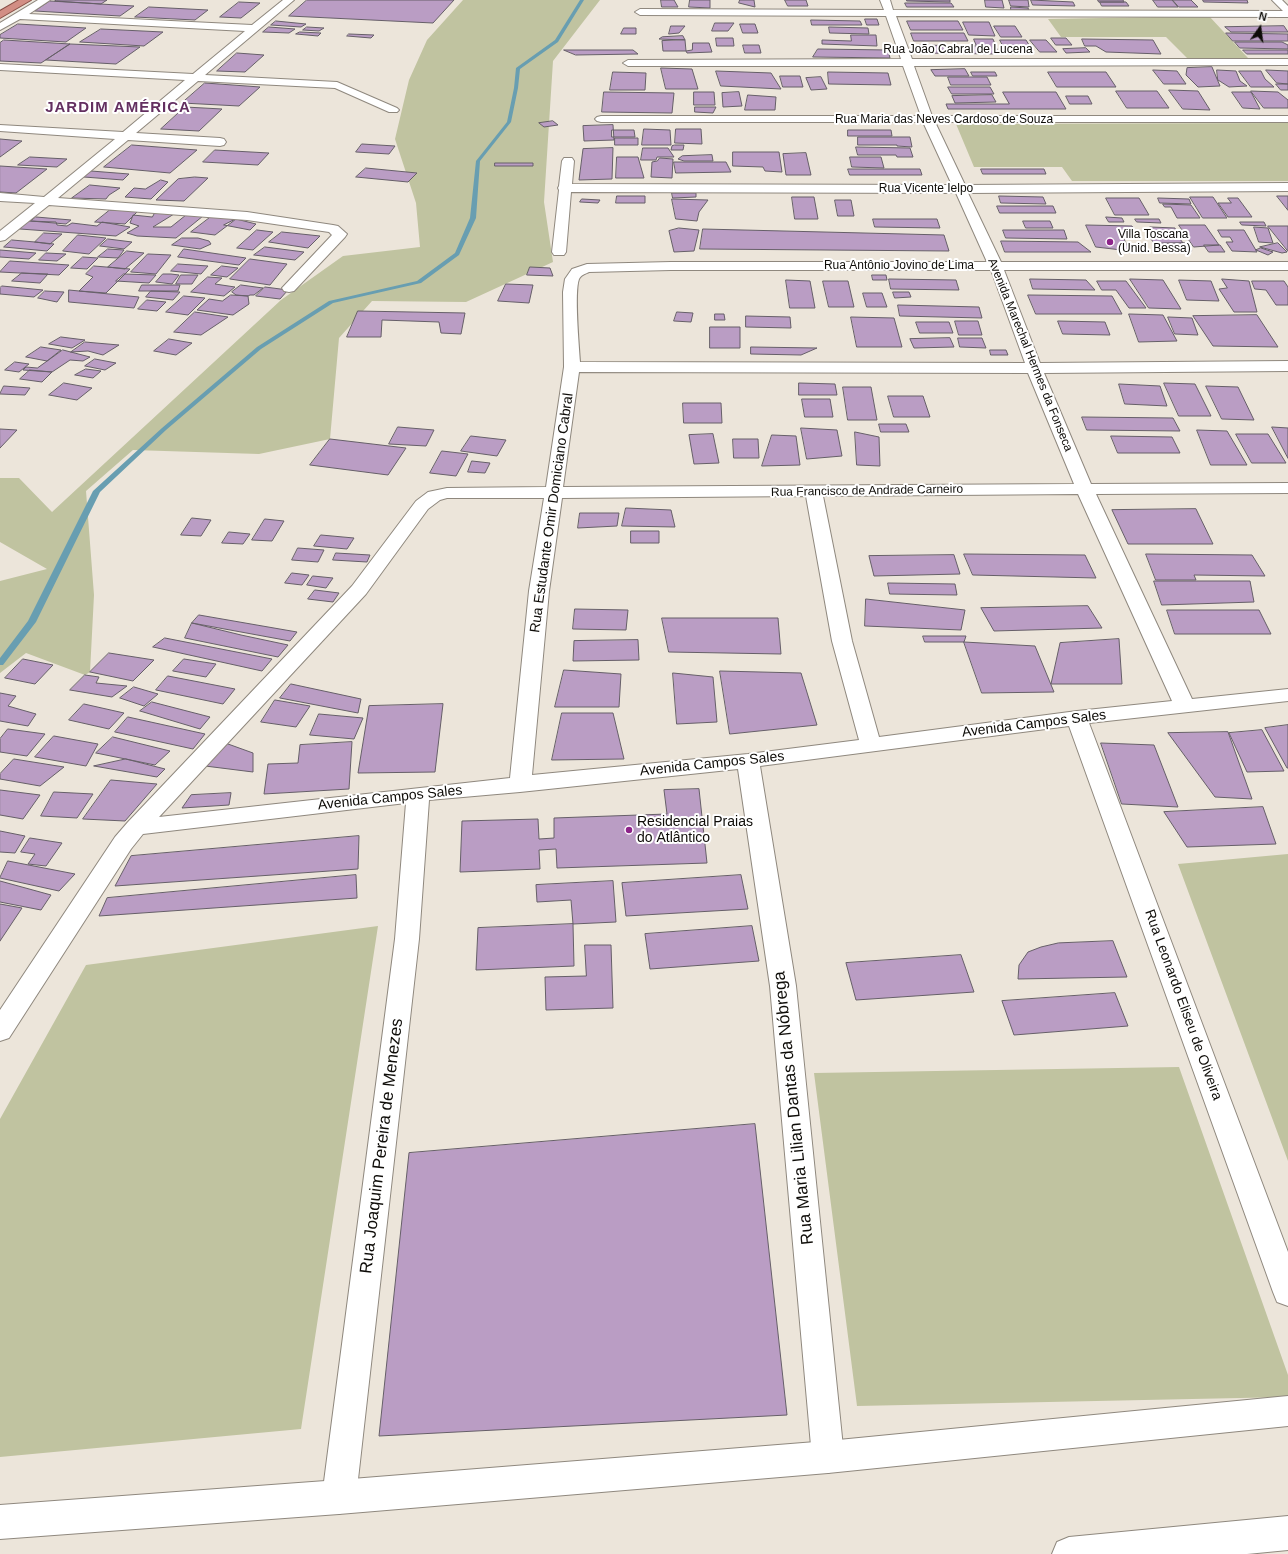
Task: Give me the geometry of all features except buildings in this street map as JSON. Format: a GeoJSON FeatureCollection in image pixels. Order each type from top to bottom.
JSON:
{"type":"FeatureCollection","features":[{"type":"Feature","properties":{"kind":"highway"},"geometry":{"type":"LineString","coordinates":[[0,15],[26,0]]}},
{"type":"Feature","properties":{"kind":"street"},"geometry":{"type":"LineString","coordinates":[[0,27],[45,0]]}},
{"type":"Feature","properties":{"kind":"street"},"geometry":{"type":"LineString","coordinates":[[0,237],[126,135],[194,76],[289,0]]}},
{"type":"Feature","properties":{"kind":"street"},"geometry":{"type":"LineString","coordinates":[[1276,0],[1288,11]]}},
{"type":"Feature","properties":{"kind":"street"},"geometry":{"type":"LineString","coordinates":[[640,12],[888,7],[1288,14]]}},
{"type":"Feature","properties":{"kind":"street","name":"Avenida Marechal Hermes da Fonseca"},"geometry":{"type":"LineString","coordinates":[[888,7],[928,120],[996,266],[1034,368],[1084,488],[1185,707]]}},
{"type":"Feature","properties":{"kind":"street"},"geometry":{"type":"LineString","coordinates":[[18,16],[254,28]]}},
{"type":"Feature","properties":{"kind":"street","name":"Rua João Cabral de Lucena"},"geometry":{"type":"LineString","coordinates":[[628,63],[907,64],[1288,62]]}},
{"type":"Feature","properties":{"kind":"street"},"geometry":{"type":"LineString","coordinates":[[0,68],[194,76],[337,85],[393,110]]}},
{"type":"Feature","properties":{"kind":"street","name":"Rua Maria das Neves Cardoso de Souza"},"geometry":{"type":"LineString","coordinates":[[601,119],[1288,119]]}},
{"type":"Feature","properties":{"kind":"street"},"geometry":{"type":"LineString","coordinates":[[0,128],[220,142]]}},
{"type":"Feature","properties":{"kind":"street"},"geometry":{"type":"LineString","coordinates":[[559,252],[564,188],[568,161]]}},
{"type":"Feature","properties":{"kind":"street","name":"Rua Vicente Ielpo"},"geometry":{"type":"LineString","coordinates":[[564,188],[959,189],[1288,187]]}},
{"type":"Feature","properties":{"kind":"street"},"geometry":{"type":"LineString","coordinates":[[0,197],[247,216],[333,229],[340,234],[289,288]]}},
{"type":"Feature","properties":{"kind":"street","name":"Rua Antônio Jovino de Lima"},"geometry":{"type":"LineString","coordinates":[[607,267],[1288,266]]}},
{"type":"Feature","properties":{"kind":"street","name":"Rua Estudante Omir Domiciano Cabral"},"geometry":{"type":"LineString","coordinates":[[520,785],[539,591],[572,367],[570,292],[572,279],[577,272],[587,268],[607,267]]}},
{"type":"Feature","properties":{"kind":"street"},"geometry":{"type":"LineString","coordinates":[[572,367],[1034,368],[1288,366]]}},
{"type":"Feature","properties":{"kind":"street","name":"Rua Francisco de Andrade Carneiro"},"geometry":{"type":"LineString","coordinates":[[136,827],[359,590],[422,505],[434,496],[447,493],[814,492],[1084,488],[1288,488]]}},
{"type":"Feature","properties":{"kind":"street"},"geometry":{"type":"LineString","coordinates":[[814,492],[842,641],[871,745]]}},
{"type":"Feature","properties":{"kind":"street","name":"Avenida Campos Sales"},"geometry":{"type":"LineString","coordinates":[[136,827],[418,794],[748,761],[1077,718],[1288,695]]}},
{"type":"Feature","properties":{"kind":"street","name":"Rua Leonardo Eliseu de Oliveira"},"geometry":{"type":"LineString","coordinates":[[1077,718],[1288,1292]]}},
{"type":"Feature","properties":{"kind":"street","name":"Rua Maria Lilian Dantas da Nóbrega"},"geometry":{"type":"LineString","coordinates":[[748,761],[783,986],[828,1457]]}},
{"type":"Feature","properties":{"kind":"street","name":"Rua Joaquim Pereira de Menezes"},"geometry":{"type":"LineString","coordinates":[[339,1497],[408,939],[418,794]]}},
{"type":"Feature","properties":{"kind":"street"},"geometry":{"type":"LineString","coordinates":[[0,1031],[119,850],[136,827]]}},
{"type":"Feature","properties":{"kind":"street"},"geometry":{"type":"LineString","coordinates":[[0,1522],[339,1497],[828,1457],[1288,1411]]}},
{"type":"Feature","properties":{"kind":"street"},"geometry":{"type":"LineString","coordinates":[[1069,1554],[1288,1533]]}},
{"type":"Feature","properties":{"kind":"green space"},"geometry":{"type":"Polygon","coordinates":[[[463,0],[600,0],[553,61],[544,202],[553,262],[466,302],[372,301],[339,338],[330,439],[259,454],[133,450],[86,491],[94,595],[90,672],[85,675],[26,653],[0,673],[0,581],[47,569],[0,542],[0,478],[19,478],[52,512],[281,300],[343,256],[420,247],[416,203],[395,139],[409,80],[427,40],[463,0]]]}},
{"type":"Feature","properties":{"kind":"green space"},"geometry":{"type":"Polygon","coordinates":[[[1209,16],[1248,58],[1188,59],[1166,37],[1061,37],[1048,19],[1209,16]]]}},
{"type":"Feature","properties":{"kind":"green space"},"geometry":{"type":"Polygon","coordinates":[[[1288,123],[1288,181],[1072,181],[1062,167],[974,167],[956,124],[1288,123]]]}},
{"type":"Feature","properties":{"kind":"green space"},"geometry":{"type":"Polygon","coordinates":[[[1288,854],[1288,1161],[1178,864],[1288,854]]]}},
{"type":"Feature","properties":{"kind":"green space"},"geometry":{"type":"Polygon","coordinates":[[[378,926],[301,1429],[0,1457],[0,1119],[86,965],[378,926]]]}},
{"type":"Feature","properties":{"kind":"green space"},"geometry":{"type":"Polygon","coordinates":[[[1179,1067],[1288,1375],[1288,1397],[857,1406],[814,1073],[1179,1067]]]}},
{"type":"Feature","properties":{"kind":"waterway"},"geometry":{"type":"LineString","coordinates":[[0,663],[32,622],[97,491],[164,429],[259,348],[331,302],[419,282],[457,254],[473,218],[478,161],[509,122],[516,88],[518,68],[557,41],[582,0]]}},
{"type":"Feature","properties":{"kind":"place","name":"Villa Toscana (Unid. Bessa)"},"geometry":{"type":"Point","coordinates":[1110,242]}},
{"type":"Feature","properties":{"kind":"place","name":"Residencial Praias do Atlântico"},"geometry":{"type":"Point","coordinates":[629,830]}},
{"type":"Feature","properties":{"kind":"district","name":"JARDIM AMÉRICA"},"geometry":{"type":"Point","coordinates":[118,108]}}]}
